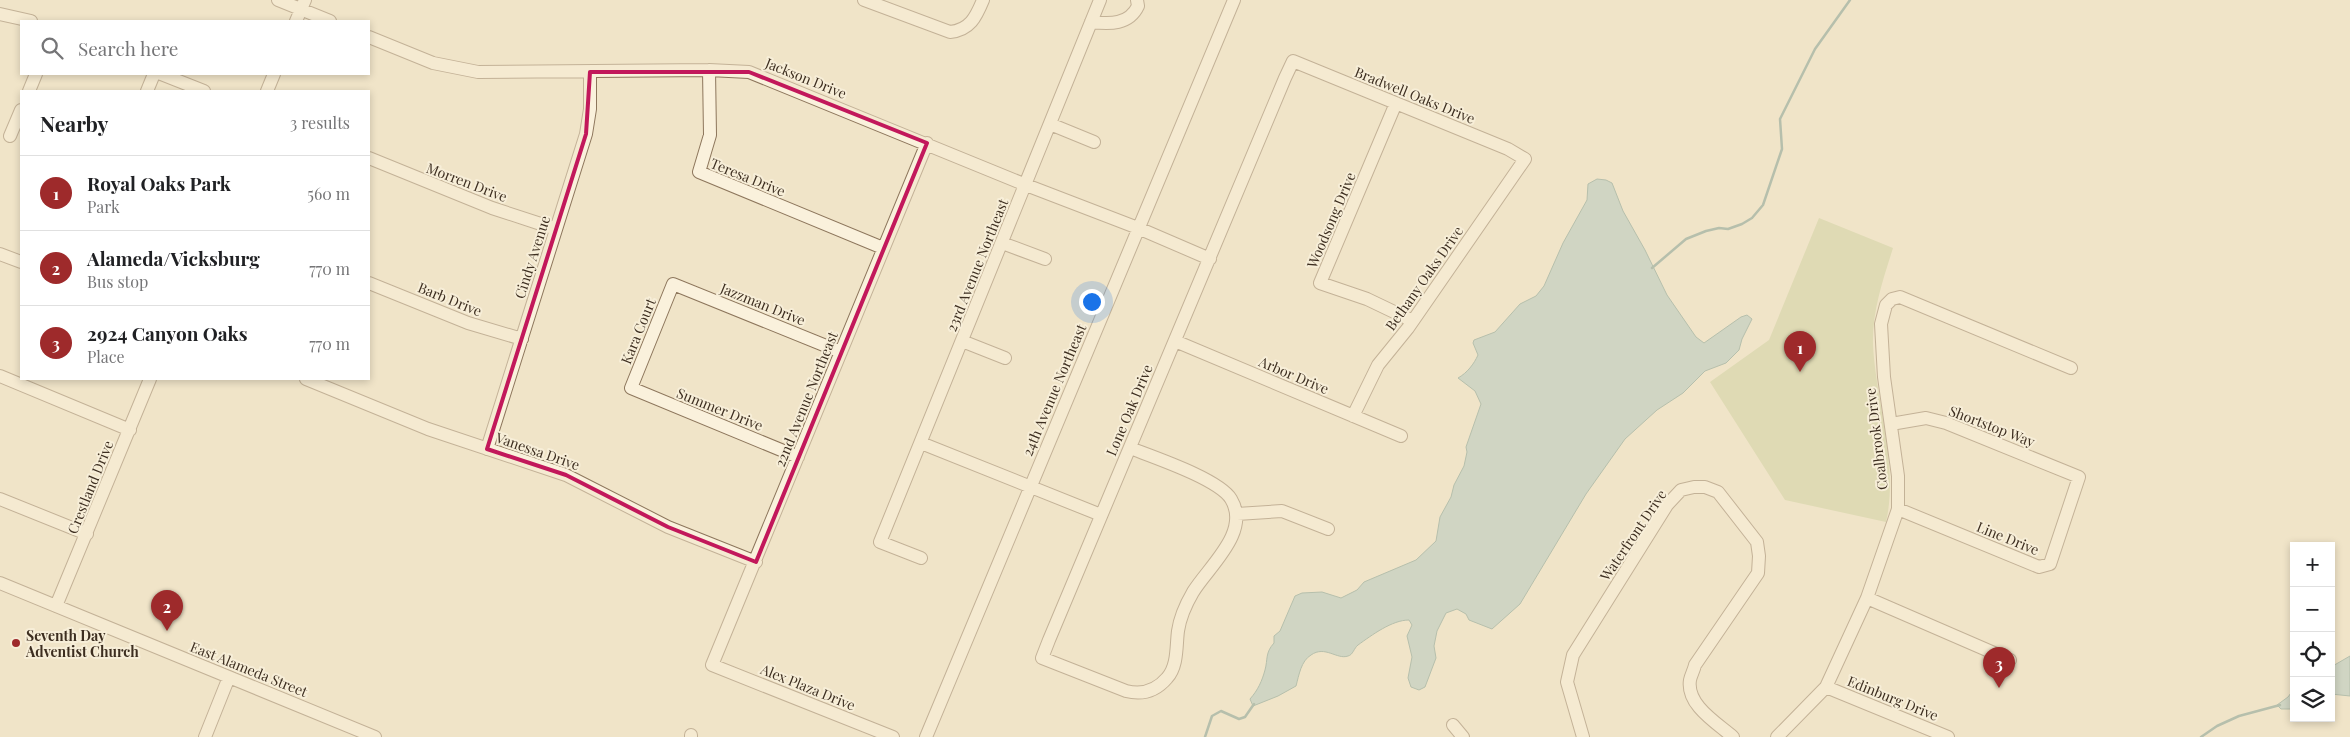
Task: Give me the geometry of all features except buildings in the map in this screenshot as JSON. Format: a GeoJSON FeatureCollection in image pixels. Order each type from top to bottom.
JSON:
{"type":"FeatureCollection","features":[{"type":"Feature","properties":{"kind":"street"},"geometry":{"type":"LineString","coordinates":[[278,0],[327,20]]}},
{"type":"Feature","properties":{"kind":"street"},"geometry":{"type":"LineString","coordinates":[[864,0],[944,31],[964,29],[974,20],[983,0]]}},
{"type":"Feature","properties":{"kind":"street","name":"23rd Avenue Northeast"},"geometry":{"type":"LineString","coordinates":[[921,558],[880,542],[1100,0]]}},
{"type":"Feature","properties":{"kind":"street"},"geometry":{"type":"LineString","coordinates":[[1091,22],[1112,24],[1129,18],[1136,10],[1137,0]]}},
{"type":"Feature","properties":{"kind":"street","name":"24th Avenue Northeast"},"geometry":{"type":"LineString","coordinates":[[926,737],[1234,0]]}},
{"type":"Feature","properties":{"kind":"street"},"geometry":{"type":"LineString","coordinates":[[0,14],[27,20]]}},
{"type":"Feature","properties":{"kind":"street","name":"Jackson Drive"},"geometry":{"type":"LineString","coordinates":[[370,37],[433,63],[465,71],[735,70],[759,75],[1026,185],[1138,228],[1210,259]]}},
{"type":"Feature","properties":{"kind":"street","name":"Bradwell Oaks Drive"},"geometry":{"type":"LineString","coordinates":[[1293,61],[1508,149],[1525,159]]}},
{"type":"Feature","properties":{"kind":"street","name":"Lone Oak Drive"},"geometry":{"type":"LineString","coordinates":[[1237,514],[1236,526],[1231,540],[1193,592],[1184,611],[1178,632],[1173,670],[1158,687],[1139,693],[1126,692],[1042,658],[1293,61]]}},
{"type":"Feature","properties":{"kind":"street","name":"Teresa Drive"},"geometry":{"type":"LineString","coordinates":[[709,70],[710,135],[699,172],[883,248]]}},
{"type":"Feature","properties":{"kind":"street","name":"Cindy Avenue"},"geometry":{"type":"LineString","coordinates":[[487,449],[589,121],[590,72]]}},
{"type":"Feature","properties":{"kind":"street"},"geometry":{"type":"LineString","coordinates":[[29,90],[36,75]]}},
{"type":"Feature","properties":{"kind":"street"},"geometry":{"type":"LineString","coordinates":[[147,90],[154,75]]}},
{"type":"Feature","properties":{"kind":"street"},"geometry":{"type":"LineString","coordinates":[[164,75],[201,90]]}},
{"type":"Feature","properties":{"kind":"street"},"geometry":{"type":"LineString","coordinates":[[267,90],[274,75]]}},
{"type":"Feature","properties":{"kind":"street","name":"Woodsong Drive"},"geometry":{"type":"LineString","coordinates":[[1396,103],[1320,283],[1367,300],[1413,321]]}},
{"type":"Feature","properties":{"kind":"street"},"geometry":{"type":"LineString","coordinates":[[10,136],[20,112]]}},
{"type":"Feature","properties":{"kind":"street"},"geometry":{"type":"LineString","coordinates":[[1050,124],[1094,142]]}},
{"type":"Feature","properties":{"kind":"street","name":"22nd Avenue Northeast"},"geometry":{"type":"LineString","coordinates":[[712,665],[927,143]]}},
{"type":"Feature","properties":{"kind":"street","name":"Morren Drive"},"geometry":{"type":"LineString","coordinates":[[370,158],[492,208],[556,229]]}},
{"type":"Feature","properties":{"kind":"street","name":"Bethany Oaks Drive"},"geometry":{"type":"LineString","coordinates":[[1353,416],[1378,365],[1413,321],[1525,159]]}},
{"type":"Feature","properties":{"kind":"street"},"geometry":{"type":"LineString","coordinates":[[1002,243],[1045,260]]}},
{"type":"Feature","properties":{"kind":"street"},"geometry":{"type":"LineString","coordinates":[[0,254],[20,262]]}},
{"type":"Feature","properties":{"kind":"street","name":"Barb Drive"},"geometry":{"type":"LineString","coordinates":[[370,283],[476,326],[522,340]]}},
{"type":"Feature","properties":{"kind":"street","name":"Jazzman Drive"},"geometry":{"type":"LineString","coordinates":[[674,284],[841,352]]}},
{"type":"Feature","properties":{"kind":"street","name":"Kara Court"},"geometry":{"type":"LineString","coordinates":[[630,388],[674,284]]}},
{"type":"Feature","properties":{"kind":"street","name":"Coalbrook Drive"},"geometry":{"type":"LineString","coordinates":[[1776,737],[1826,687],[1867,598],[1898,509],[1898,476],[1884,377],[1881,324],[1886,305],[1892,299],[1900,297],[2071,368]]}},
{"type":"Feature","properties":{"kind":"street"},"geometry":{"type":"LineString","coordinates":[[962,341],[1005,358]]}},
{"type":"Feature","properties":{"kind":"street","name":"Arbor Drive"},"geometry":{"type":"LineString","coordinates":[[1175,341],[1401,436]]}},
{"type":"Feature","properties":{"kind":"street"},"geometry":{"type":"LineString","coordinates":[[0,376],[130,430]]}},
{"type":"Feature","properties":{"kind":"street","name":"Crestland Drive"},"geometry":{"type":"LineString","coordinates":[[56,606],[150,380]]}},
{"type":"Feature","properties":{"kind":"street","name":"Vanessa Drive"},"geometry":{"type":"LineString","coordinates":[[308,380],[428,429],[566,475],[668,527],[756,562]]}},
{"type":"Feature","properties":{"kind":"street","name":"Summer Drive"},"geometry":{"type":"LineString","coordinates":[[630,388],[798,457]]}},
{"type":"Feature","properties":{"kind":"street","name":"Shortstop Way"},"geometry":{"type":"LineString","coordinates":[[1890,424],[1926,418],[1946,423],[2079,477]]}},
{"type":"Feature","properties":{"kind":"street"},"geometry":{"type":"LineString","coordinates":[[921,442],[1102,515]]}},
{"type":"Feature","properties":{"kind":"street"},"geometry":{"type":"LineString","coordinates":[[1130,448],[1214,483],[1231,499],[1237,514],[1282,511],[1328,529]]}},
{"type":"Feature","properties":{"kind":"street","name":"Line Drive"},"geometry":{"type":"LineString","coordinates":[[1898,509],[2039,567],[2050,564],[2079,477]]}},
{"type":"Feature","properties":{"kind":"street","name":"Waterfront Drive"},"geometry":{"type":"LineString","coordinates":[[1583,737],[1567,682],[1573,655],[1667,505],[1682,490],[1705,487],[1718,492],[1757,542],[1759,556],[1758,572],[1695,665],[1690,680],[1691,694],[1701,710],[1733,737]]}},
{"type":"Feature","properties":{"kind":"street"},"geometry":{"type":"LineString","coordinates":[[0,499],[87,534]]}},
{"type":"Feature","properties":{"kind":"street","name":"East Alameda Street"},"geometry":{"type":"LineString","coordinates":[[0,583],[375,737]]}},
{"type":"Feature","properties":{"kind":"street"},"geometry":{"type":"LineString","coordinates":[[1867,598],[2010,660]]}},
{"type":"Feature","properties":{"kind":"street","name":"Alex Plaza Drive"},"geometry":{"type":"LineString","coordinates":[[712,665],[893,737]]}},
{"type":"Feature","properties":{"kind":"street"},"geometry":{"type":"LineString","coordinates":[[205,737],[229,677]]}},
{"type":"Feature","properties":{"kind":"street","name":"Edinburg Drive"},"geometry":{"type":"LineString","coordinates":[[1826,687],[1948,737]]}},
{"type":"Feature","properties":{"kind":"street"},"geometry":{"type":"LineString","coordinates":[[1453,725],[1463,737]]}},
{"type":"Feature","properties":{"kind":"highlighted area"},"geometry":{"type":"Polygon","coordinates":[[[590,72],[749,72],[927,143],[756,562],[668,527],[566,475],[487,449],[586,134],[590,72]]]}},
{"type":"Feature","properties":{"kind":"green space"},"geometry":{"type":"Polygon","coordinates":[[[1819,218],[1893,248],[1879,296],[1873,332],[1875,367],[1890,479],[1886,522],[1785,500],[1710,382],[1769,340],[1819,218]]]}},
{"type":"Feature","properties":{"kind":"water"},"geometry":{"type":"Polygon","coordinates":[[[1597,179],[1612,183],[1623,211],[1667,295],[1696,337],[1704,343],[1741,317],[1747,315],[1752,319],[1739,350],[1726,363],[1705,371],[1683,393],[1657,410],[1625,439],[1586,494],[1520,604],[1492,629],[1469,620],[1466,614],[1457,609],[1446,613],[1437,631],[1434,646],[1436,658],[1425,687],[1419,690],[1411,687],[1408,678],[1412,657],[1407,636],[1412,625],[1409,620],[1389,625],[1358,645],[1350,655],[1344,657],[1326,652],[1316,652],[1303,665],[1296,686],[1253,706],[1250,699],[1263,678],[1268,653],[1274,643],[1274,636],[1280,631],[1295,596],[1302,593],[1322,592],[1341,598],[1357,590],[1364,582],[1416,560],[1436,541],[1440,517],[1464,466],[1467,452],[1466,447],[1481,404],[1475,391],[1458,378],[1470,368],[1478,355],[1473,343],[1474,340],[1495,332],[1520,304],[1536,296],[1544,286],[1563,243],[1587,200],[1588,184],[1597,179]]]}},
{"type":"Feature","properties":{"kind":"water"},"geometry":{"type":"Polygon","coordinates":[[[2350,656],[2350,696],[2335,694],[2335,665],[2350,656]]]}},
{"type":"Feature","properties":{"kind":"water"},"geometry":{"type":"Polygon","coordinates":[[[2290,694],[2290,709],[2281,709],[2277,705],[2290,694]]]}},
{"type":"Feature","properties":{"kind":"waterway"},"geometry":{"type":"LineString","coordinates":[[1652,268],[1686,239],[1706,231],[1719,228],[1728,229],[1742,224],[1752,218],[1763,205],[1782,149],[1780,119],[1815,49],[1850,0]]}},
{"type":"Feature","properties":{"kind":"waterway"},"geometry":{"type":"LineString","coordinates":[[1205,737],[1212,716],[1221,711],[1239,719],[1245,717],[1254,704]]}},
{"type":"Feature","properties":{"kind":"waterway"},"geometry":{"type":"LineString","coordinates":[[2201,737],[2217,726],[2239,716],[2280,705]]}},
{"type":"Feature","properties":{"kind":"place","name":"Royal Oaks Park"},"geometry":{"type":"Point","coordinates":[1800,372]}},
{"type":"Feature","properties":{"kind":"place","name":"Alameda/Vicksburg"},"geometry":{"type":"Point","coordinates":[167,631]}},
{"type":"Feature","properties":{"kind":"place","name":"Seventh Day Adventist Church"},"geometry":{"type":"Point","coordinates":[16,643]}},
{"type":"Feature","properties":{"kind":"place","name":"2924 Canyon Oaks"},"geometry":{"type":"Point","coordinates":[1999,688]}}]}
